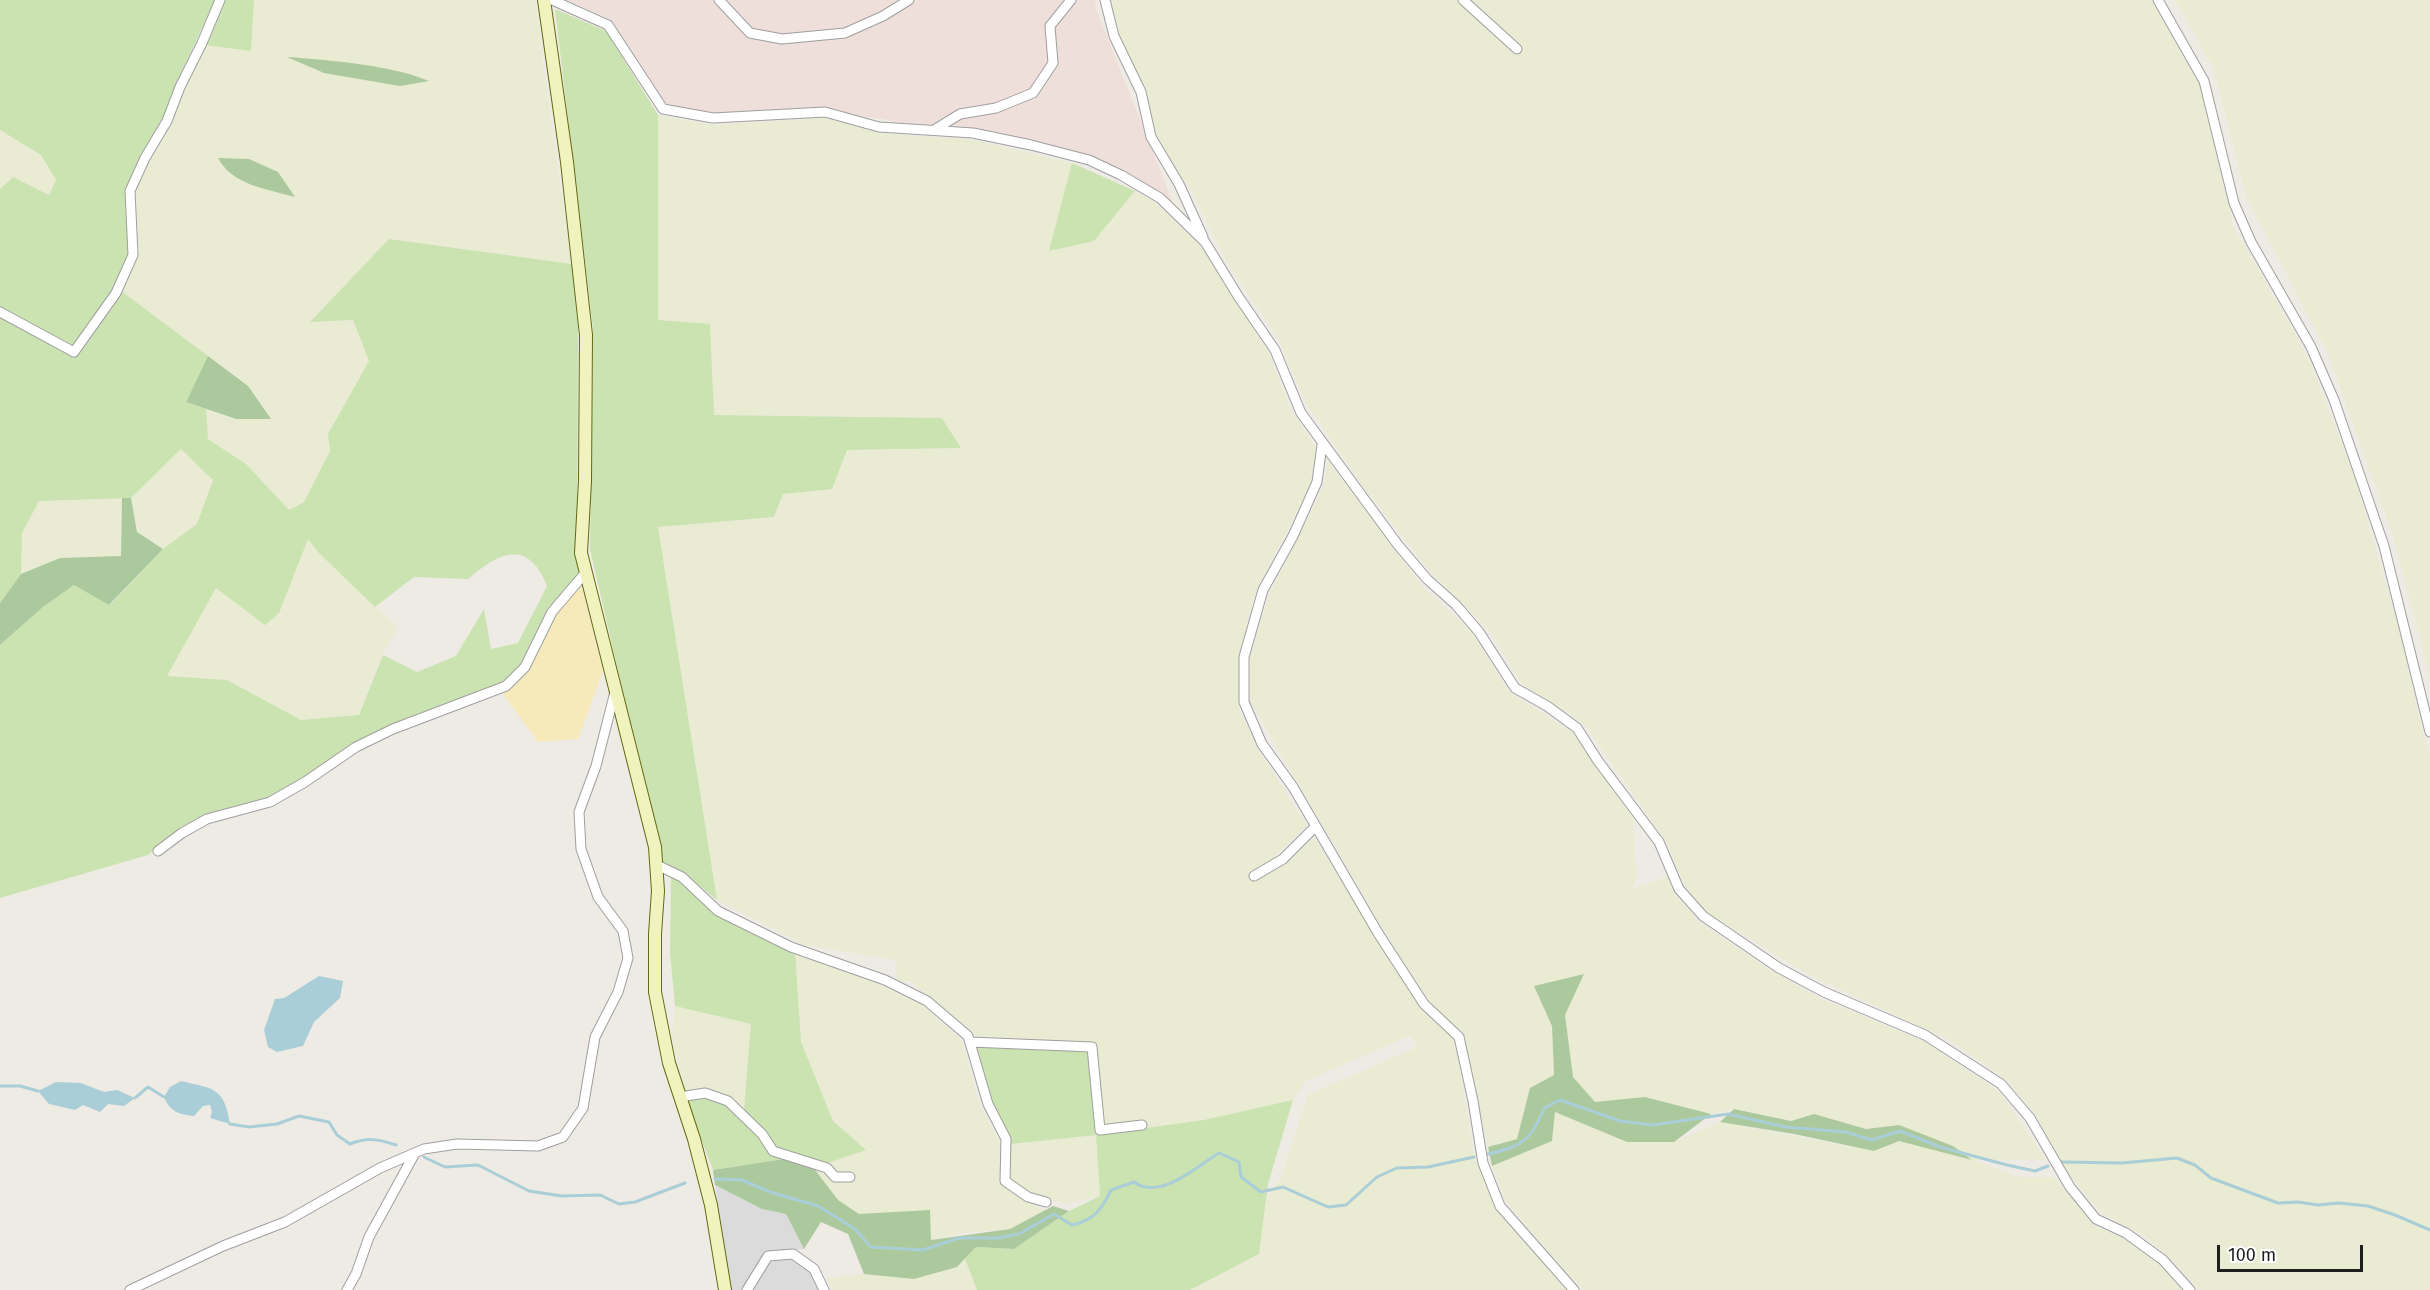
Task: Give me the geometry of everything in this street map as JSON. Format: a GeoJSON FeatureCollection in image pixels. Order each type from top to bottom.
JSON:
{"type":"FeatureCollection","features":[{"type":"Feature","properties":{"kind":"street"},"geometry":{"type":"LineString","coordinates":[[0,312],[74,352],[90,332],[116,293],[133,255],[130,191],[145,158],[167,121],[220,0]]}},
{"type":"Feature","properties":{"kind":"street"},"geometry":{"type":"LineString","coordinates":[[544,0],[568,173],[586,335],[585,481],[581,553],[655,847],[658,891],[655,992],[669,1063],[694,1139],[711,1205],[725,1290]]}},
{"type":"Feature","properties":{"kind":"street"},"geometry":{"type":"LineString","coordinates":[[552,0],[608,25],[663,109],[713,118],[825,112],[879,127],[973,133],[1031,145],[1089,160],[1120,175],[1160,198],[1205,242]]}},
{"type":"Feature","properties":{"kind":"street"},"geometry":{"type":"LineString","coordinates":[[719,0],[750,33],[782,39],[845,33],[883,16],[909,0]]}},
{"type":"Feature","properties":{"kind":"street"},"geometry":{"type":"LineString","coordinates":[[934,130],[960,114],[996,108],[1033,93],[1053,63],[1050,26],[1071,0]]}},
{"type":"Feature","properties":{"kind":"street"},"geometry":{"type":"LineString","coordinates":[[1105,0],[1114,36],[1141,92],[1151,136],[1179,184],[1205,242],[1275,350],[1301,413],[1322,445],[1341,465],[1398,545],[1427,579],[1479,632],[1515,688],[1547,706],[1577,728],[1598,761],[1659,842],[1679,889],[1702,916],[1779,968],[1824,992],[1925,1035],[2001,1084],[2031,1118],[2066,1180],[2097,1219],[2126,1233],[2163,1260],[2190,1290]]}},
{"type":"Feature","properties":{"kind":"street"},"geometry":{"type":"LineString","coordinates":[[1463,0],[1517,49]]}},
{"type":"Feature","properties":{"kind":"street"},"geometry":{"type":"LineString","coordinates":[[2158,0],[2204,81],[2234,204],[2242,223],[2311,347],[2334,400],[2384,546],[2430,732]]}},
{"type":"Feature","properties":{"kind":"street"},"geometry":{"type":"LineString","coordinates":[[1322,445],[1317,482],[1293,536],[1263,590],[1244,657],[1244,702],[1262,744],[1293,788],[1378,933],[1424,1004],[1459,1038],[1473,1101],[1483,1163],[1500,1206],[1574,1290]]}},
{"type":"Feature","properties":{"kind":"street"},"geometry":{"type":"LineString","coordinates":[[158,851],[182,832],[207,819],[270,802],[305,782],[356,747],[393,729],[507,686],[525,667],[552,612],[586,572]]}},
{"type":"Feature","properties":{"kind":"street"},"geometry":{"type":"LineString","coordinates":[[130,1290],[223,1246],[285,1221],[380,1168],[424,1149],[457,1144],[538,1146],[563,1137],[583,1108],[595,1037],[618,992],[628,958],[622,931],[598,897],[581,849],[579,812],[596,766],[616,687]]}},
{"type":"Feature","properties":{"kind":"street"},"geometry":{"type":"LineString","coordinates":[[1254,876],[1283,859],[1315,827]]}},
{"type":"Feature","properties":{"kind":"street"},"geometry":{"type":"LineString","coordinates":[[657,865],[682,878],[718,911],[791,947],[885,980],[927,1001],[968,1036],[988,1104],[1006,1139],[1005,1181],[1028,1197],[1046,1202]]}},
{"type":"Feature","properties":{"kind":"street"},"geometry":{"type":"LineString","coordinates":[[970,1042],[1092,1047],[1100,1130],[1142,1125]]}},
{"type":"Feature","properties":{"kind":"street"},"geometry":{"type":"LineString","coordinates":[[680,1097],[705,1093],[728,1101],[762,1134],[773,1151],[827,1168],[835,1177],[850,1177]]}},
{"type":"Feature","properties":{"kind":"street"},"geometry":{"type":"LineString","coordinates":[[347,1290],[356,1275],[369,1237],[414,1153]]}},
{"type":"Feature","properties":{"kind":"street"},"geometry":{"type":"LineString","coordinates":[[747,1290],[768,1256],[794,1254],[814,1269],[824,1290]]}},
{"type":"Feature","properties":{"kind":"shaded area"},"geometry":{"type":"Polygon","coordinates":[[[567,0],[1095,0],[1096,9],[1179,218],[1160,198],[1121,175],[1031,145],[922,130],[884,119],[825,112],[713,118],[665,103],[610,19],[567,0]]]}},
{"type":"Feature","properties":{"kind":"shaded area"},"geometry":{"type":"Polygon","coordinates":[[[715,1185],[762,1209],[786,1214],[804,1249],[768,1252],[744,1290],[731,1290],[715,1185]]]}},
{"type":"Feature","properties":{"kind":"shaded area"},"geometry":{"type":"Polygon","coordinates":[[[793,1256],[811,1271],[820,1290],[751,1290],[770,1261],[793,1256]]]}},
{"type":"Feature","properties":{"kind":"green space"},"geometry":{"type":"Polygon","coordinates":[[[0,0],[215,0],[176,84],[163,121],[141,156],[126,190],[129,251],[112,292],[73,347],[0,307],[0,189],[13,177],[49,195],[56,180],[41,155],[0,130],[0,0]]]}},
{"type":"Feature","properties":{"kind":"green space"},"geometry":{"type":"Polygon","coordinates":[[[224,0],[254,0],[251,51],[205,45],[224,0]]]}},
{"type":"Feature","properties":{"kind":"green space"},"geometry":{"type":"Polygon","coordinates":[[[254,0],[536,0],[572,264],[389,239],[311,321],[353,320],[369,361],[328,434],[330,451],[304,502],[289,510],[246,464],[208,439],[206,409],[236,419],[121,291],[139,251],[136,192],[147,161],[205,45],[251,51],[254,0]]]}},
{"type":"Feature","properties":{"kind":"green space"},"geometry":{"type":"Polygon","coordinates":[[[1110,0],[2151,0],[2199,84],[2233,226],[2309,359],[2355,479],[2400,632],[2422,730],[2430,754],[2430,1290],[2199,1290],[2177,1265],[2144,1235],[2100,1212],[2065,1169],[2037,1117],[2009,1082],[1950,1040],[1811,976],[1709,914],[1685,886],[1666,841],[1585,725],[1521,683],[1489,630],[1430,571],[1366,490],[1304,400],[1278,338],[1226,261],[1191,189],[1151,137],[1147,88],[1114,36],[1110,0]]]}},
{"type":"Feature","properties":{"kind":"green space"},"geometry":{"type":"Polygon","coordinates":[[[2175,0],[2430,0],[2430,679],[2395,541],[2327,351],[2246,197],[2213,67],[2175,0]]]}},
{"type":"Feature","properties":{"kind":"green space"},"geometry":{"type":"Polygon","coordinates":[[[555,9],[606,31],[658,115],[658,320],[710,324],[714,415],[942,418],[961,448],[847,450],[832,489],[783,494],[774,517],[658,527],[717,900],[685,874],[662,862],[590,549],[593,329],[555,9]]]}},
{"type":"Feature","properties":{"kind":"green space"},"geometry":{"type":"Polygon","coordinates":[[[287,57],[379,67],[429,81],[400,86],[324,73],[287,57]]]}},
{"type":"Feature","properties":{"kind":"green space"},"geometry":{"type":"Polygon","coordinates":[[[658,115],[713,125],[824,118],[884,134],[969,139],[1072,163],[1050,250],[1094,241],[1135,191],[1156,204],[1200,245],[1268,352],[1292,413],[1315,446],[1313,480],[1254,594],[1239,657],[1239,710],[1258,750],[1307,826],[1274,857],[1281,867],[1313,836],[1375,935],[1453,1040],[1473,1150],[1496,1210],[1566,1290],[1190,1290],[1259,1254],[1266,1199],[1281,1178],[1308,1095],[1417,1047],[1411,1035],[1306,1081],[1293,1100],[1204,1120],[1103,1136],[1094,1043],[978,1036],[910,981],[897,981],[896,960],[805,945],[717,900],[658,527],[774,517],[783,494],[832,488],[847,450],[961,448],[942,418],[713,415],[710,324],[658,321],[658,115]]]}},
{"type":"Feature","properties":{"kind":"green space"},"geometry":{"type":"Polygon","coordinates":[[[0,130],[41,155],[56,180],[49,195],[13,177],[0,189],[0,130]]]}},
{"type":"Feature","properties":{"kind":"green space"},"geometry":{"type":"Polygon","coordinates":[[[218,158],[249,159],[278,172],[295,197],[241,180],[224,167],[218,158]]]}},
{"type":"Feature","properties":{"kind":"green space"},"geometry":{"type":"Polygon","coordinates":[[[1072,163],[1135,191],[1094,241],[1049,251],[1072,163]]]}},
{"type":"Feature","properties":{"kind":"green space"},"geometry":{"type":"Polygon","coordinates":[[[389,239],[572,264],[578,324],[577,560],[579,577],[523,663],[505,682],[407,720],[270,797],[205,816],[180,828],[148,855],[0,898],[0,645],[43,607],[74,585],[110,605],[163,549],[197,524],[213,480],[181,449],[131,498],[39,501],[22,533],[21,574],[0,603],[0,317],[75,358],[121,291],[208,356],[186,402],[206,409],[208,439],[246,464],[289,510],[304,502],[330,451],[328,434],[369,361],[353,320],[310,322],[389,239]],[[308,539],[279,613],[265,625],[216,588],[167,676],[227,680],[301,720],[359,715],[383,655],[417,672],[456,656],[484,609],[491,649],[518,643],[547,586],[539,569],[527,558],[509,554],[492,561],[468,579],[414,577],[375,607],[319,553],[308,539]]]}},
{"type":"Feature","properties":{"kind":"green space"},"geometry":{"type":"Polygon","coordinates":[[[208,356],[248,386],[271,419],[236,419],[186,402],[208,356]]]}},
{"type":"Feature","properties":{"kind":"green space"},"geometry":{"type":"Polygon","coordinates":[[[181,449],[213,480],[198,524],[163,549],[137,532],[131,498],[181,449]]]}},
{"type":"Feature","properties":{"kind":"green space"},"geometry":{"type":"Polygon","coordinates":[[[1328,461],[1421,585],[1471,632],[1509,692],[1573,733],[1633,818],[1636,880],[1631,890],[1666,877],[1677,897],[1699,922],[1768,969],[1821,999],[1924,1041],[1999,1091],[2046,1160],[1974,1160],[2019,1177],[2054,1177],[2093,1225],[2123,1238],[2159,1265],[2182,1290],[1584,1290],[1563,1269],[1506,1201],[1492,1166],[1552,1141],[1555,1112],[1627,1142],[1674,1142],[1720,1122],[1874,1151],[1899,1141],[1970,1159],[1899,1125],[1866,1129],[1814,1114],[1792,1121],[1734,1109],[1711,1114],[1645,1097],[1595,1103],[1573,1077],[1565,1015],[1583,974],[1535,986],[1552,1026],[1554,1076],[1530,1088],[1517,1139],[1488,1147],[1464,1037],[1429,1000],[1394,947],[1250,701],[1250,657],[1269,595],[1324,486],[1328,461]]]}},
{"type":"Feature","properties":{"kind":"green space"},"geometry":{"type":"Polygon","coordinates":[[[122,498],[121,556],[60,558],[21,574],[22,533],[39,501],[122,498]]]}},
{"type":"Feature","properties":{"kind":"green space"},"geometry":{"type":"Polygon","coordinates":[[[122,498],[131,498],[137,532],[163,549],[109,605],[74,585],[43,607],[0,645],[0,603],[21,574],[60,558],[121,556],[122,498]]]}},
{"type":"Feature","properties":{"kind":"green space"},"geometry":{"type":"Polygon","coordinates":[[[308,538],[319,553],[398,628],[382,655],[359,715],[301,720],[227,680],[167,676],[216,587],[265,624],[279,613],[308,538]]]}},
{"type":"Feature","properties":{"kind":"green space"},"geometry":{"type":"Polygon","coordinates":[[[671,877],[681,882],[717,915],[795,951],[801,1042],[833,1121],[866,1150],[822,1165],[777,1150],[768,1133],[744,1110],[751,1024],[675,1006],[670,953],[671,877]]]}},
{"type":"Feature","properties":{"kind":"green space"},"geometry":{"type":"Polygon","coordinates":[[[795,951],[864,977],[922,1005],[961,1039],[980,1106],[1000,1143],[1001,1182],[1045,1211],[1010,1229],[961,1233],[931,1240],[859,1214],[838,1200],[813,1167],[866,1150],[833,1121],[801,1042],[795,951]]]}},
{"type":"Feature","properties":{"kind":"green space"},"geometry":{"type":"Polygon","coordinates":[[[1584,974],[1565,1015],[1573,1077],[1595,1102],[1645,1097],[1711,1114],[1674,1142],[1627,1142],[1555,1112],[1552,1141],[1492,1166],[1488,1147],[1517,1139],[1530,1088],[1554,1075],[1552,1026],[1534,986],[1584,974]]]}},
{"type":"Feature","properties":{"kind":"green space"},"geometry":{"type":"Polygon","coordinates":[[[675,1006],[751,1024],[744,1110],[726,1097],[704,1089],[686,1091],[672,1038],[675,1006]]]}},
{"type":"Feature","properties":{"kind":"green space"},"geometry":{"type":"Polygon","coordinates":[[[974,1046],[1088,1050],[1096,1135],[1011,1144],[991,1104],[974,1046]]]}},
{"type":"Feature","properties":{"kind":"green space"},"geometry":{"type":"Polygon","coordinates":[[[706,1097],[728,1105],[784,1159],[713,1170],[687,1101],[706,1097]]]}},
{"type":"Feature","properties":{"kind":"green space"},"geometry":{"type":"Polygon","coordinates":[[[1293,1100],[1268,1184],[1259,1254],[1190,1290],[977,1290],[965,1259],[976,1247],[1014,1249],[1069,1211],[1100,1196],[1096,1135],[1204,1120],[1293,1100]]]}},
{"type":"Feature","properties":{"kind":"green space"},"geometry":{"type":"Polygon","coordinates":[[[1734,1109],[1791,1121],[1814,1114],[1866,1129],[1899,1125],[1953,1146],[1972,1160],[1899,1141],[1874,1151],[1794,1134],[1720,1122],[1734,1109]]]}},
{"type":"Feature","properties":{"kind":"green space"},"geometry":{"type":"Polygon","coordinates":[[[1096,1135],[1100,1196],[1064,1204],[1029,1194],[1009,1178],[1011,1144],[1096,1135]]]}},
{"type":"Feature","properties":{"kind":"green space"},"geometry":{"type":"Polygon","coordinates":[[[784,1159],[813,1167],[838,1200],[859,1214],[930,1210],[931,1240],[1010,1229],[1053,1206],[1069,1211],[1014,1249],[976,1247],[957,1267],[914,1279],[864,1274],[848,1234],[821,1222],[804,1249],[786,1214],[762,1209],[715,1185],[713,1170],[784,1159]]]}},
{"type":"Feature","properties":{"kind":"green space"},"geometry":{"type":"Polygon","coordinates":[[[965,1259],[977,1290],[832,1290],[826,1278],[864,1274],[914,1279],[957,1267],[965,1259]]]}},
{"type":"Feature","properties":{"kind":"sand"},"geometry":{"type":"Polygon","coordinates":[[[580,581],[603,671],[578,739],[538,742],[503,694],[526,672],[554,613],[580,581]]]}},
{"type":"Feature","properties":{"kind":"water"},"geometry":{"type":"Polygon","coordinates":[[[319,976],[343,981],[340,998],[314,1022],[303,1046],[277,1052],[268,1047],[264,1030],[275,999],[284,998],[319,976]]]}},
{"type":"Feature","properties":{"kind":"water"},"geometry":{"type":"Polygon","coordinates":[[[181,1081],[209,1088],[221,1096],[230,1124],[210,1118],[212,1112],[210,1105],[203,1106],[194,1116],[184,1115],[172,1109],[164,1097],[170,1087],[181,1081]]]}},
{"type":"Feature","properties":{"kind":"water"},"geometry":{"type":"Polygon","coordinates":[[[56,1082],[81,1083],[104,1092],[117,1090],[135,1098],[124,1106],[108,1104],[100,1112],[83,1105],[75,1110],[49,1104],[38,1091],[56,1082]]]}},
{"type":"Feature","properties":{"kind":"waterway"},"geometry":{"type":"LineString","coordinates":[[0,1086],[20,1086],[38,1091]]}},
{"type":"Feature","properties":{"kind":"waterway"},"geometry":{"type":"LineString","coordinates":[[135,1098],[148,1087],[164,1097]]}},
{"type":"Feature","properties":{"kind":"waterway"},"geometry":{"type":"LineString","coordinates":[[1488,1154],[1524,1141],[1534,1128],[1544,1108],[1560,1100],[1620,1121],[1653,1125],[1728,1114],[1786,1127],[1846,1132],[1872,1140],[1900,1131],[1940,1147],[2007,1165],[2035,1171],[2048,1166]]}},
{"type":"Feature","properties":{"kind":"waterway"},"geometry":{"type":"LineString","coordinates":[[230,1124],[249,1127],[277,1124],[299,1116],[329,1122],[337,1135],[350,1144],[362,1140],[373,1140],[396,1145]]}},
{"type":"Feature","properties":{"kind":"waterway"},"geometry":{"type":"LineString","coordinates":[[715,1179],[742,1180],[770,1192],[818,1206],[855,1229],[871,1247],[923,1250],[959,1238],[998,1238],[1019,1234],[1054,1214],[1072,1225],[1086,1221],[1096,1213],[1111,1190],[1134,1182],[1144,1187],[1166,1185],[1178,1180],[1219,1153],[1239,1162],[1241,1177],[1261,1192],[1283,1187],[1328,1207],[1346,1205],[1377,1177],[1397,1168],[1428,1167],[1474,1157]]}},
{"type":"Feature","properties":{"kind":"waterway"},"geometry":{"type":"LineString","coordinates":[[424,1157],[445,1167],[478,1165],[529,1191],[562,1196],[600,1195],[619,1204],[635,1202],[685,1183]]}},
{"type":"Feature","properties":{"kind":"waterway"},"geometry":{"type":"LineString","coordinates":[[2061,1162],[2122,1163],[2177,1158],[2195,1165],[2211,1178],[2278,1203],[2298,1202],[2318,1205],[2339,1203],[2368,1206],[2430,1230]]}}]}
